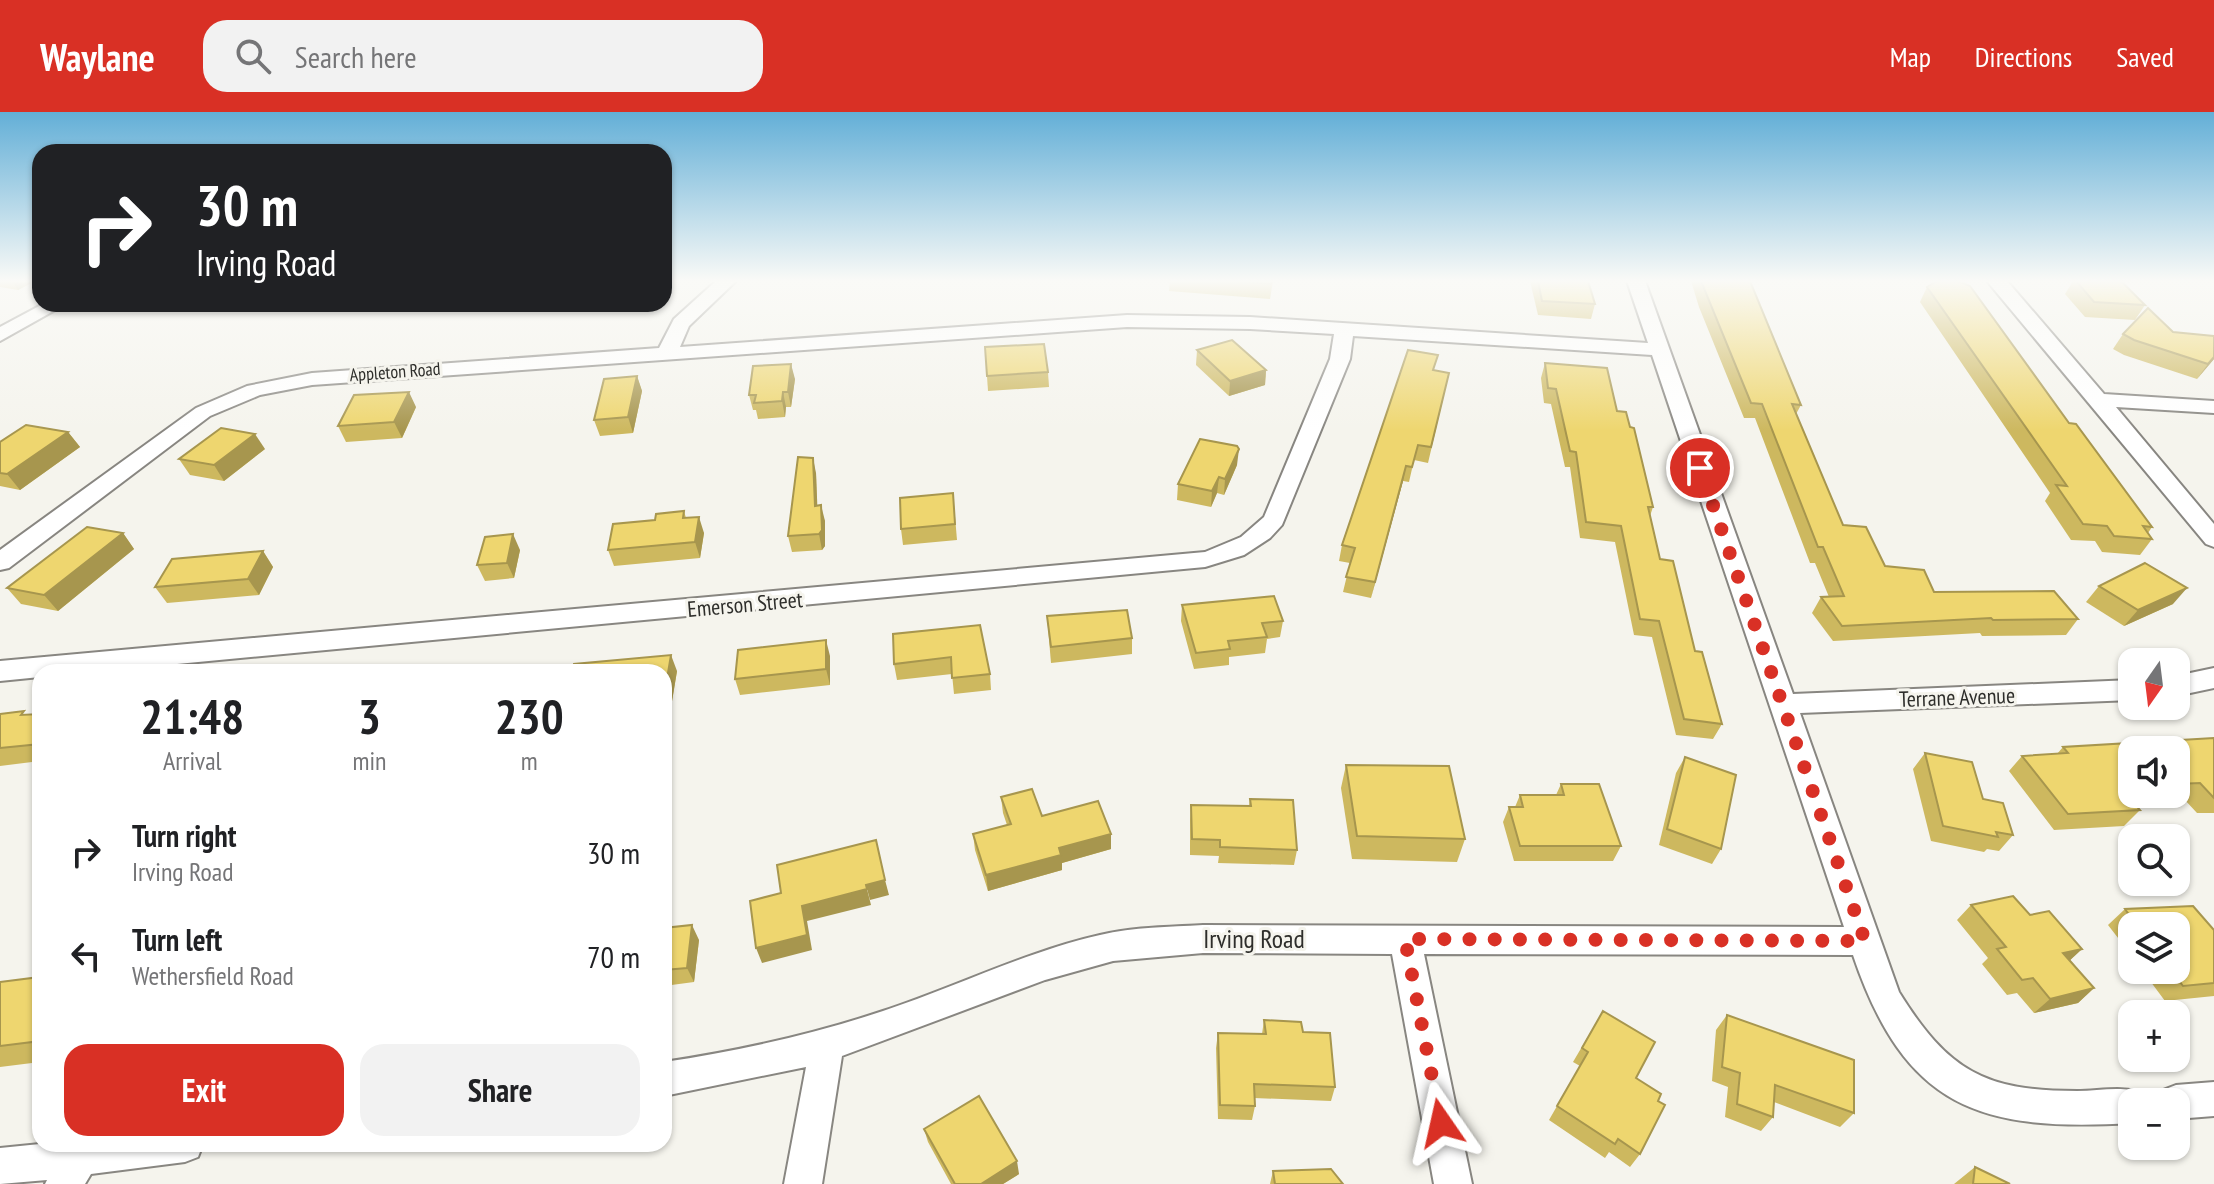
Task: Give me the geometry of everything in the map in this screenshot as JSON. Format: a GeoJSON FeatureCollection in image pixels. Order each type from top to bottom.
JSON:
{"type":"FeatureCollection","features":[{"type":"Feature","properties":{"kind":"street"},"geometry":{"type":"LineString","coordinates":[[667,353],[677,331]]}},
{"type":"Feature","properties":{"kind":"street","name":"Appleton Road"},"geometry":{"type":"LineString","coordinates":[[0,562],[203,412],[254,390],[312,379],[975,331]]}},
{"type":"Feature","properties":{"kind":"street","name":"Emerson Street"},"geometry":{"type":"LineString","coordinates":[[77,664],[1189,563],[1217,557],[1242,549],[1260,537],[1274,520],[1340,359],[1344,331]]}},
{"type":"Feature","properties":{"kind":"street","name":"Appleton Road"},"geometry":{"type":"LineString","coordinates":[[1374,331],[1660,350]]}},
{"type":"Feature","properties":{"kind":"street"},"geometry":{"type":"LineString","coordinates":[[1653,331],[1885,999],[1899,1029],[1917,1052],[1967,1090],[2000,1103],[2063,1111],[2118,1107]]}},
{"type":"Feature","properties":{"kind":"street"},"geometry":{"type":"LineString","coordinates":[[2040,331],[2214,539]]}},
{"type":"Feature","properties":{"kind":"street"},"geometry":{"type":"LineString","coordinates":[[2097,400],[2214,407]]}},
{"type":"Feature","properties":{"kind":"street","name":"Emerson Street"},"geometry":{"type":"LineString","coordinates":[[0,671],[32,668]]}},
{"type":"Feature","properties":{"kind":"street"},"geometry":{"type":"LineString","coordinates":[[2190,683],[2214,678]]}},
{"type":"Feature","properties":{"kind":"street","name":"Terrane Avenue"},"geometry":{"type":"LineString","coordinates":[[1782,704],[2118,691]]}},
{"type":"Feature","properties":{"kind":"street","name":"Irving Road"},"geometry":{"type":"LineString","coordinates":[[672,1078],[827,1045],[1051,962],[1104,948],[1203,939],[1865,941]]}},
{"type":"Feature","properties":{"kind":"street"},"geometry":{"type":"LineString","coordinates":[[1405,939],[1453,1184]]}},
{"type":"Feature","properties":{"kind":"street"},"geometry":{"type":"LineString","coordinates":[[803,1184],[827,1045]]}},
{"type":"Feature","properties":{"kind":"street"},"geometry":{"type":"LineString","coordinates":[[2190,1101],[2214,1099]]}},
{"type":"Feature","properties":{"kind":"street"},"geometry":{"type":"LineString","coordinates":[[0,1167],[72,1171],[152,1152]]}},
{"type":"Feature","properties":{"kind":"building"},"geometry":{"type":"Polygon","coordinates":[[[1722,331],[1771,331],[1801,405],[1792,404],[1843,525],[1866,527],[1885,566],[1924,570],[1934,592],[2054,591],[2078,619],[1991,618],[1842,626],[1821,597],[1844,596],[1823,547],[1818,547],[1762,404],[1751,403],[1722,331]]]}},
{"type":"Feature","properties":{"kind":"building"},"geometry":{"type":"Polygon","coordinates":[[[1958,331],[2003,331],[2069,423],[2076,424],[2152,527],[2143,526],[2152,539],[2114,536],[2107,526],[2083,524],[2056,485],[2067,486],[1958,331]]]}},
{"type":"Feature","properties":{"kind":"building"},"geometry":{"type":"Polygon","coordinates":[[[2126,331],[2172,331],[2214,336],[2214,357],[2208,364],[2123,334],[2126,331]]]}},
{"type":"Feature","properties":{"kind":"building"},"geometry":{"type":"Polygon","coordinates":[[[1232,340],[1266,370],[1230,381],[1197,350],[1232,340]]]}},
{"type":"Feature","properties":{"kind":"building"},"geometry":{"type":"Polygon","coordinates":[[[1044,344],[1048,372],[987,376],[985,347],[1044,344]]]}},
{"type":"Feature","properties":{"kind":"building"},"geometry":{"type":"Polygon","coordinates":[[[1408,350],[1438,355],[1433,370],[1449,373],[1431,447],[1418,445],[1412,467],[1406,466],[1375,582],[1346,577],[1355,548],[1342,545],[1408,350]]]}},
{"type":"Feature","properties":{"kind":"building"},"geometry":{"type":"Polygon","coordinates":[[[1545,363],[1607,368],[1617,411],[1626,412],[1630,427],[1634,428],[1653,507],[1648,507],[1660,559],[1673,561],[1695,651],[1702,652],[1722,724],[1684,719],[1659,621],[1640,619],[1621,526],[1586,522],[1576,452],[1570,451],[1556,389],[1548,388],[1545,363]]]}},
{"type":"Feature","properties":{"kind":"building"},"geometry":{"type":"Polygon","coordinates":[[[791,364],[788,392],[783,392],[782,401],[754,403],[756,395],[749,395],[753,366],[791,364]]]}},
{"type":"Feature","properties":{"kind":"building"},"geometry":{"type":"Polygon","coordinates":[[[637,376],[628,417],[594,420],[604,379],[637,376]]]}},
{"type":"Feature","properties":{"kind":"building"},"geometry":{"type":"Polygon","coordinates":[[[409,392],[394,422],[338,426],[354,395],[409,392]]]}},
{"type":"Feature","properties":{"kind":"building"},"geometry":{"type":"Polygon","coordinates":[[[26,425],[68,432],[7,474],[0,473],[0,442],[26,425]]]}},
{"type":"Feature","properties":{"kind":"building"},"geometry":{"type":"Polygon","coordinates":[[[221,428],[255,434],[214,465],[179,459],[221,428]]]}},
{"type":"Feature","properties":{"kind":"building"},"geometry":{"type":"Polygon","coordinates":[[[1200,439],[1237,446],[1239,449],[1225,479],[1219,477],[1212,491],[1178,484],[1200,439]]]}},
{"type":"Feature","properties":{"kind":"building"},"geometry":{"type":"Polygon","coordinates":[[[798,457],[813,458],[815,506],[821,505],[822,530],[819,534],[788,536],[798,457]]]}},
{"type":"Feature","properties":{"kind":"building"},"geometry":{"type":"Polygon","coordinates":[[[953,493],[955,524],[901,529],[900,498],[953,493]]]}},
{"type":"Feature","properties":{"kind":"building"},"geometry":{"type":"Polygon","coordinates":[[[684,511],[683,518],[699,517],[695,542],[608,550],[613,524],[655,520],[656,514],[684,511]]]}},
{"type":"Feature","properties":{"kind":"building"},"geometry":{"type":"Polygon","coordinates":[[[87,527],[123,533],[44,595],[7,588],[87,527]]]}},
{"type":"Feature","properties":{"kind":"building"},"geometry":{"type":"Polygon","coordinates":[[[513,534],[507,563],[477,565],[485,537],[513,534]]]}},
{"type":"Feature","properties":{"kind":"building"},"geometry":{"type":"Polygon","coordinates":[[[263,551],[248,579],[155,587],[172,559],[263,551]]]}},
{"type":"Feature","properties":{"kind":"building"},"geometry":{"type":"Polygon","coordinates":[[[2145,563],[2187,588],[2138,610],[2099,586],[2145,563]]]}},
{"type":"Feature","properties":{"kind":"building"},"geometry":{"type":"Polygon","coordinates":[[[1274,596],[1283,621],[1262,623],[1267,637],[1228,641],[1230,649],[1196,653],[1182,605],[1274,596]]]}},
{"type":"Feature","properties":{"kind":"building"},"geometry":{"type":"Polygon","coordinates":[[[1127,610],[1132,638],[1051,647],[1047,616],[1127,610]]]}},
{"type":"Feature","properties":{"kind":"building"},"geometry":{"type":"Polygon","coordinates":[[[980,625],[990,674],[952,678],[951,657],[894,664],[893,634],[980,625]]]}},
{"type":"Feature","properties":{"kind":"building"},"geometry":{"type":"Polygon","coordinates":[[[826,640],[826,669],[735,679],[738,650],[826,640]]]}},
{"type":"Feature","properties":{"kind":"building"},"geometry":{"type":"Polygon","coordinates":[[[671,655],[670,664],[574,664],[671,655]]]}},
{"type":"Feature","properties":{"kind":"building"},"geometry":{"type":"Polygon","coordinates":[[[24,711],[21,715],[32,714],[32,745],[0,748],[0,714],[24,711]]]}},
{"type":"Feature","properties":{"kind":"building"},"geometry":{"type":"Polygon","coordinates":[[[2214,738],[2214,798],[2200,783],[2190,783],[2190,739],[2214,738]]]}},
{"type":"Feature","properties":{"kind":"building"},"geometry":{"type":"Polygon","coordinates":[[[2118,744],[2118,808],[2140,810],[2068,814],[2022,756],[2068,753],[2063,747],[2118,744]]]}},
{"type":"Feature","properties":{"kind":"building"},"geometry":{"type":"Polygon","coordinates":[[[1925,753],[1972,762],[1983,799],[2003,803],[2013,835],[1996,832],[1998,837],[1943,826],[1925,753]]]}},
{"type":"Feature","properties":{"kind":"building"},"geometry":{"type":"Polygon","coordinates":[[[1685,757],[1736,775],[1721,849],[1667,829],[1685,757]]]}},
{"type":"Feature","properties":{"kind":"building"},"geometry":{"type":"Polygon","coordinates":[[[1346,765],[1449,766],[1465,839],[1357,836],[1346,765]]]}},
{"type":"Feature","properties":{"kind":"building"},"geometry":{"type":"Polygon","coordinates":[[[1561,784],[1599,784],[1621,846],[1520,846],[1509,807],[1523,807],[1520,795],[1564,795],[1561,784]]]}},
{"type":"Feature","properties":{"kind":"building"},"geometry":{"type":"Polygon","coordinates":[[[1032,789],[1042,816],[1098,801],[1111,834],[1059,848],[1061,855],[986,875],[973,834],[1011,824],[1001,797],[1032,789]]]}},
{"type":"Feature","properties":{"kind":"building"},"geometry":{"type":"Polygon","coordinates":[[[1250,799],[1293,800],[1297,850],[1220,847],[1220,840],[1192,839],[1191,805],[1251,806],[1250,799]]]}},
{"type":"Feature","properties":{"kind":"building"},"geometry":{"type":"Polygon","coordinates":[[[876,840],[885,880],[866,885],[867,889],[802,906],[807,935],[756,948],[750,901],[781,893],[777,865],[876,840]]]}},
{"type":"Feature","properties":{"kind":"building"},"geometry":{"type":"Polygon","coordinates":[[[2013,896],[2030,915],[2049,911],[2082,949],[2063,953],[2094,988],[2050,999],[2033,978],[2022,980],[1997,949],[2006,947],[1971,905],[2013,896]]]}},
{"type":"Feature","properties":{"kind":"building"},"geometry":{"type":"Polygon","coordinates":[[[2193,906],[2214,930],[2214,983],[2183,986],[2182,984],[2190,984],[2190,912],[2127,912],[2125,909],[2193,906]]]}},
{"type":"Feature","properties":{"kind":"building"},"geometry":{"type":"Polygon","coordinates":[[[692,925],[687,968],[672,969],[672,927],[692,925]]]}},
{"type":"Feature","properties":{"kind":"building"},"geometry":{"type":"Polygon","coordinates":[[[32,978],[32,1042],[0,1046],[0,982],[32,978]]]}},
{"type":"Feature","properties":{"kind":"building"},"geometry":{"type":"Polygon","coordinates":[[[1603,1011],[1655,1042],[1636,1078],[1661,1094],[1658,1101],[1665,1105],[1640,1154],[1618,1139],[1615,1144],[1557,1106],[1588,1052],[1582,1048],[1603,1011]]]}},
{"type":"Feature","properties":{"kind":"building"},"geometry":{"type":"Polygon","coordinates":[[[1727,1015],[1854,1060],[1854,1113],[1775,1085],[1773,1117],[1737,1104],[1740,1073],[1722,1067],[1727,1015]]]}},
{"type":"Feature","properties":{"kind":"building"},"geometry":{"type":"Polygon","coordinates":[[[1264,1020],[1301,1022],[1303,1032],[1330,1033],[1335,1087],[1254,1084],[1255,1106],[1220,1105],[1218,1033],[1266,1034],[1264,1020]]]}},
{"type":"Feature","properties":{"kind":"building"},"geometry":{"type":"Polygon","coordinates":[[[979,1096],[1017,1161],[981,1184],[955,1184],[924,1129],[979,1096]]]}},
{"type":"Feature","properties":{"kind":"building"},"geometry":{"type":"Polygon","coordinates":[[[1975,1167],[2010,1184],[1973,1184],[1975,1167]]]}},
{"type":"Feature","properties":{"kind":"building"},"geometry":{"type":"Polygon","coordinates":[[[1331,1169],[1343,1184],[1275,1184],[1273,1171],[1331,1169]]]}},
{"type":"Feature","properties":{"kind":"route"},"geometry":{"type":"LineString","coordinates":[[1441,1123],[1405,939],[1865,941],[1700,468]]}}]}
